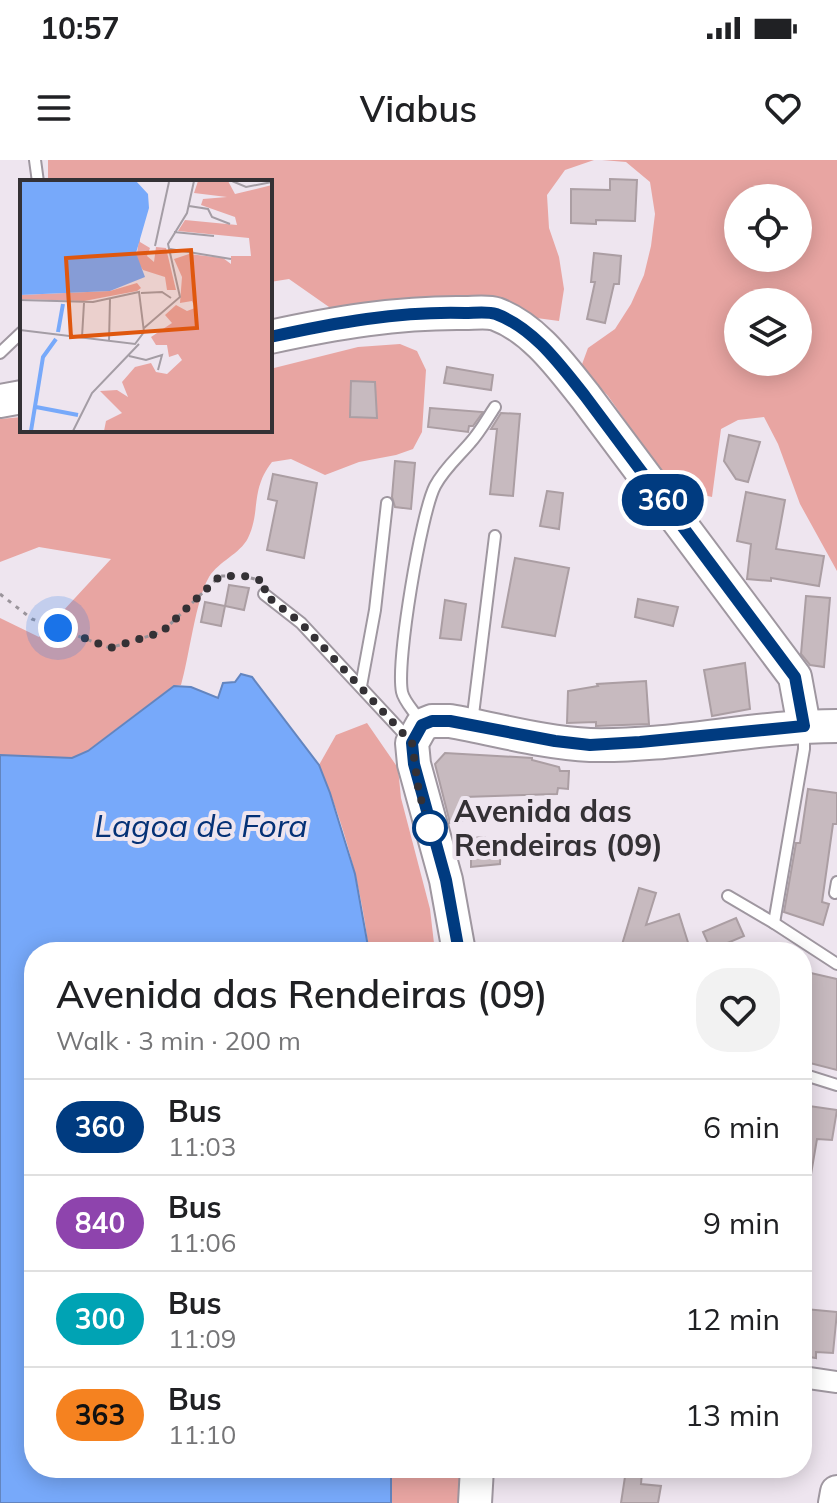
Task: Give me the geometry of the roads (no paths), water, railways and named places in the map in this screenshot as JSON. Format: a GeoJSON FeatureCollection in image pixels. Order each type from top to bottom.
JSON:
{"type":"FeatureCollection","features":[{"type":"Feature","properties":{"kind":"main road"},"geometry":{"type":"LineString","coordinates":[[272,337],[336,322],[440,312],[494,314],[533,336],[585,396],[795,677],[804,726]]}},
{"type":"Feature","properties":{"kind":"main road"},"geometry":{"type":"LineString","coordinates":[[0,401],[20,397]]}},
{"type":"Feature","properties":{"kind":"main road"},"geometry":{"type":"LineString","coordinates":[[457,942],[446,880],[419,793],[417,734],[432,721],[450,721],[590,745],[804,726],[837,726]]}},
{"type":"Feature","properties":{"kind":"main road"},"geometry":{"type":"LineString","coordinates":[[475,1503],[476,1478]]}},
{"type":"Feature","properties":{"kind":"main road"},"geometry":{"type":"LineString","coordinates":[[835,1503],[837,1492]]}},
{"type":"Feature","properties":{"kind":"street"},"geometry":{"type":"LineString","coordinates":[[812,1378],[837,1382]]}},
{"type":"Feature","properties":{"kind":"lane"},"geometry":{"type":"LineString","coordinates":[[35,160],[38,180]]}},
{"type":"Feature","properties":{"kind":"lane"},"geometry":{"type":"LineString","coordinates":[[0,353],[20,334]]}},
{"type":"Feature","properties":{"kind":"lane"},"geometry":{"type":"LineString","coordinates":[[417,734],[402,695],[401,679],[408,614],[427,506],[435,485],[473,440],[495,407]]}},
{"type":"Feature","properties":{"kind":"lane"},"geometry":{"type":"LineString","coordinates":[[361,686],[373,626],[387,503]]}},
{"type":"Feature","properties":{"kind":"lane"},"geometry":{"type":"LineString","coordinates":[[472,725],[495,536]]}},
{"type":"Feature","properties":{"kind":"lane"},"geometry":{"type":"LineString","coordinates":[[264,594],[301,623],[361,686],[417,734]]}},
{"type":"Feature","properties":{"kind":"lane"},"geometry":{"type":"LineString","coordinates":[[774,923],[804,749],[804,726]]}},
{"type":"Feature","properties":{"kind":"lane"},"geometry":{"type":"LineString","coordinates":[[728,896],[803,942]]}},
{"type":"Feature","properties":{"kind":"lane"},"geometry":{"type":"LineString","coordinates":[[812,948],[837,964]]}},
{"type":"Feature","properties":{"kind":"lane"},"geometry":{"type":"LineString","coordinates":[[812,1077],[837,1085]]}},
{"type":"Feature","properties":{"kind":"water","name":"Lagoa de Fora"},"geometry":{"type":"Polygon","coordinates":[[[241,674],[252,677],[319,765],[355,874],[367,942],[24,942],[24,1478],[391,1478],[391,1503],[0,1503],[0,755],[72,758],[88,751],[174,686],[191,687],[218,698],[223,683],[235,682],[241,674]]]}},
{"type":"Feature","properties":{"kind":"place","name":"Avenida das Rendeiras (09)"},"geometry":{"type":"Point","coordinates":[430,828]}}]}
